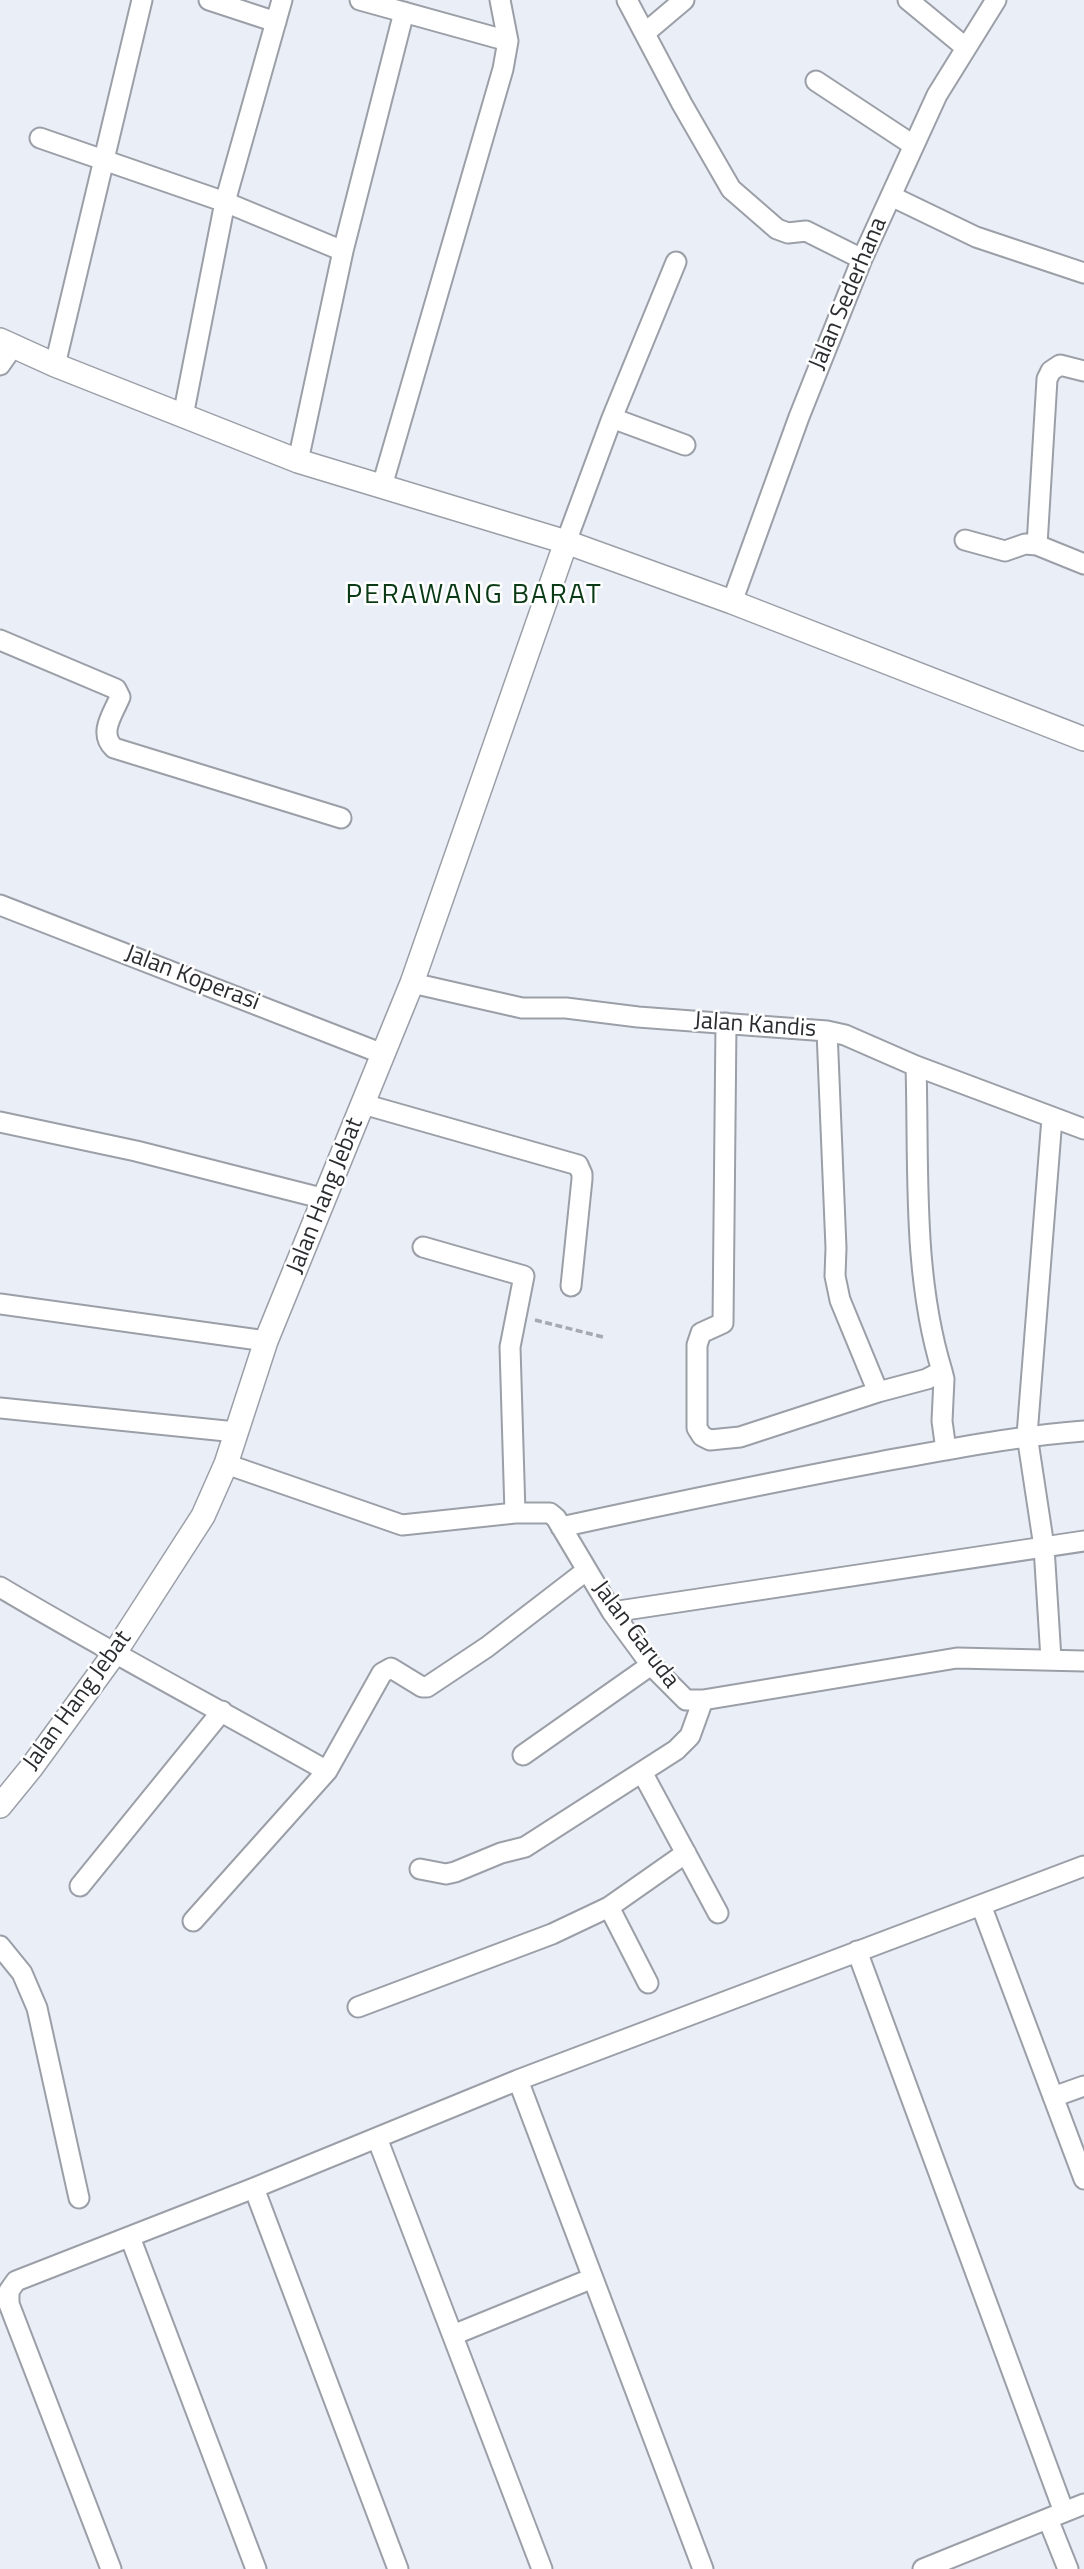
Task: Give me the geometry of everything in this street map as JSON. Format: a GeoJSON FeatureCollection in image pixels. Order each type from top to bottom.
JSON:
{"type":"FeatureCollection","features":[{"type":"Feature","properties":{"kind":"street"},"geometry":{"type":"LineString","coordinates":[[55,365],[142,0]]}},
{"type":"Feature","properties":{"kind":"street"},"geometry":{"type":"LineString","coordinates":[[209,0],[276,22]]}},
{"type":"Feature","properties":{"kind":"street"},"geometry":{"type":"LineString","coordinates":[[183,416],[225,202],[282,0]]}},
{"type":"Feature","properties":{"kind":"street"},"geometry":{"type":"LineString","coordinates":[[360,0],[508,41]]}},
{"type":"Feature","properties":{"kind":"street"},"geometry":{"type":"LineString","coordinates":[[382,486],[503,69],[508,41],[500,0]]}},
{"type":"Feature","properties":{"kind":"street"},"geometry":{"type":"LineString","coordinates":[[627,0],[731,189],[777,229],[788,233],[806,232],[862,259]]}},
{"type":"Feature","properties":{"kind":"street"},"geometry":{"type":"LineString","coordinates":[[645,33],[684,0]]}},
{"type":"Feature","properties":{"kind":"street"},"geometry":{"type":"LineString","coordinates":[[908,0],[965,47]]}},
{"type":"Feature","properties":{"kind":"street","name":"Jalan Sederhana"},"geometry":{"type":"LineString","coordinates":[[732,602],[799,417],[862,259],[937,95],[996,0]]}},
{"type":"Feature","properties":{"kind":"street"},"geometry":{"type":"LineString","coordinates":[[298,461],[343,251],[404,12]]}},
{"type":"Feature","properties":{"kind":"street"},"geometry":{"type":"LineString","coordinates":[[816,81],[913,145]]}},
{"type":"Feature","properties":{"kind":"street"},"geometry":{"type":"LineString","coordinates":[[40,138],[225,202],[343,251]]}},
{"type":"Feature","properties":{"kind":"street"},"geometry":{"type":"LineString","coordinates":[[891,196],[976,237],[1084,273]]}},
{"type":"Feature","properties":{"kind":"street"},"geometry":{"type":"LineString","coordinates":[[566,542],[612,418],[676,262]]}},
{"type":"Feature","properties":{"kind":"street"},"geometry":{"type":"LineString","coordinates":[[0,365],[7,343],[55,365],[298,461],[566,542],[732,602],[1084,738]]}},
{"type":"Feature","properties":{"kind":"street"},"geometry":{"type":"LineString","coordinates":[[1037,545],[1048,379],[1051,371],[1060,365],[1084,372]]}},
{"type":"Feature","properties":{"kind":"street"},"geometry":{"type":"LineString","coordinates":[[612,418],[685,445]]}},
{"type":"Feature","properties":{"kind":"street"},"geometry":{"type":"LineString","coordinates":[[965,540],[1005,551],[1025,544],[1037,545],[1084,564]]}},
{"type":"Feature","properties":{"kind":"street","name":"Jalan Hang Jebat"},"geometry":{"type":"LineString","coordinates":[[0,1805],[31,1769],[114,1654],[203,1516],[226,1464],[267,1341],[412,983],[566,542]]}},
{"type":"Feature","properties":{"kind":"street"},"geometry":{"type":"LineString","coordinates":[[0,640],[116,689],[120,697],[105,732],[106,741],[114,748],[341,818]]}},
{"type":"Feature","properties":{"kind":"street","name":"Jalan Koperasi"},"geometry":{"type":"LineString","coordinates":[[0,905],[383,1054]]}},
{"type":"Feature","properties":{"kind":"street","name":"Jalan Kandis"},"geometry":{"type":"LineString","coordinates":[[412,983],[522,1008],[566,1008],[638,1017],[827,1031],[845,1035],[916,1066],[1084,1129]]}},
{"type":"Feature","properties":{"kind":"street"},"geometry":{"type":"LineString","coordinates":[[726,1023],[723,1323],[698,1337],[697,1428],[702,1436],[710,1440],[740,1437],[878,1392],[927,1380],[942,1371]]}},
{"type":"Feature","properties":{"kind":"street"},"geometry":{"type":"LineString","coordinates":[[827,1031],[835,1276],[841,1300],[878,1392]]}},
{"type":"Feature","properties":{"kind":"street"},"geometry":{"type":"LineString","coordinates":[[916,1066],[921,1264],[931,1334],[944,1379],[942,1422],[946,1450]]}},
{"type":"Feature","properties":{"kind":"street"},"geometry":{"type":"LineString","coordinates":[[363,1104],[578,1165],[582,1179],[571,1286]]}},
{"type":"Feature","properties":{"kind":"street"},"geometry":{"type":"LineString","coordinates":[[1051,1659],[1044,1547],[1027,1435],[1052,1118]]}},
{"type":"Feature","properties":{"kind":"street"},"geometry":{"type":"LineString","coordinates":[[0,1122],[136,1151],[325,1199]]}},
{"type":"Feature","properties":{"kind":"street"},"geometry":{"type":"LineString","coordinates":[[423,1248],[524,1276],[510,1347],[515,1513]]}},
{"type":"Feature","properties":{"kind":"street"},"geometry":{"type":"LineString","coordinates":[[0,1304],[267,1341]]}},
{"type":"Feature","properties":{"kind":"street"},"geometry":{"type":"LineString","coordinates":[[0,1408],[236,1432]]}},
{"type":"Feature","properties":{"kind":"street"},"geometry":{"type":"LineString","coordinates":[[226,1464],[402,1525],[515,1513],[550,1513],[561,1527],[749,1486],[1027,1435],[1084,1431]]}},
{"type":"Feature","properties":{"kind":"street","name":"Jalan Garuda"},"geometry":{"type":"LineString","coordinates":[[561,1527],[612,1612],[652,1665],[686,1700],[703,1700],[957,1658],[1084,1661]]}},
{"type":"Feature","properties":{"kind":"street"},"geometry":{"type":"LineString","coordinates":[[612,1612],[1084,1541]]}},
{"type":"Feature","properties":{"kind":"street"},"geometry":{"type":"LineString","coordinates":[[193,1921],[327,1771],[383,1673],[391,1668],[422,1686],[428,1686],[487,1647],[587,1570]]}},
{"type":"Feature","properties":{"kind":"street"},"geometry":{"type":"LineString","coordinates":[[1,1589],[327,1771]]}},
{"type":"Feature","properties":{"kind":"street"},"geometry":{"type":"LineString","coordinates":[[523,1755],[652,1665]]}},
{"type":"Feature","properties":{"kind":"street"},"geometry":{"type":"LineString","coordinates":[[420,1869],[446,1874],[456,1872],[501,1853],[525,1847],[676,1750],[690,1736],[703,1700]]}},
{"type":"Feature","properties":{"kind":"street"},"geometry":{"type":"LineString","coordinates":[[80,1886],[222,1712]]}},
{"type":"Feature","properties":{"kind":"street"},"geometry":{"type":"LineString","coordinates":[[642,1772],[719,1913]]}},
{"type":"Feature","properties":{"kind":"street"},"geometry":{"type":"LineString","coordinates":[[358,2007],[552,1934],[608,1907],[686,1853]]}},
{"type":"Feature","properties":{"kind":"street"},"geometry":{"type":"LineString","coordinates":[[111,2569],[7,2297],[16,2281],[519,2080],[1084,1866]]}},
{"type":"Feature","properties":{"kind":"street"},"geometry":{"type":"LineString","coordinates":[[981,1905],[1084,2179]]}},
{"type":"Feature","properties":{"kind":"street"},"geometry":{"type":"LineString","coordinates":[[608,1907],[648,1983]]}},
{"type":"Feature","properties":{"kind":"street"},"geometry":{"type":"LineString","coordinates":[[0,1946],[22,1973],[37,2008],[79,2198]]}},
{"type":"Feature","properties":{"kind":"street"},"geometry":{"type":"LineString","coordinates":[[857,1951],[1056,2515],[1068,2569]]}},
{"type":"Feature","properties":{"kind":"street"},"geometry":{"type":"LineString","coordinates":[[519,2080],[703,2569]]}},
{"type":"Feature","properties":{"kind":"street"},"geometry":{"type":"LineString","coordinates":[[1053,2097],[1084,2086]]}},
{"type":"Feature","properties":{"kind":"street"},"geometry":{"type":"LineString","coordinates":[[377,2138],[542,2569]]}},
{"type":"Feature","properties":{"kind":"street"},"geometry":{"type":"LineString","coordinates":[[254,2188],[398,2569]]}},
{"type":"Feature","properties":{"kind":"street"},"geometry":{"type":"LineString","coordinates":[[130,2237],[256,2569]]}},
{"type":"Feature","properties":{"kind":"street"},"geometry":{"type":"LineString","coordinates":[[453,2335],[593,2278]]}},
{"type":"Feature","properties":{"kind":"street"},"geometry":{"type":"LineString","coordinates":[[923,2569],[1084,2504]]}},
{"type":"Feature","properties":{"kind":"path"},"geometry":{"type":"LineString","coordinates":[[516,1315],[603,1337]]}},
{"type":"Feature","properties":{"kind":"district","name":"PERAWANG BARAT"},"geometry":{"type":"Point","coordinates":[474,596]}}]}
